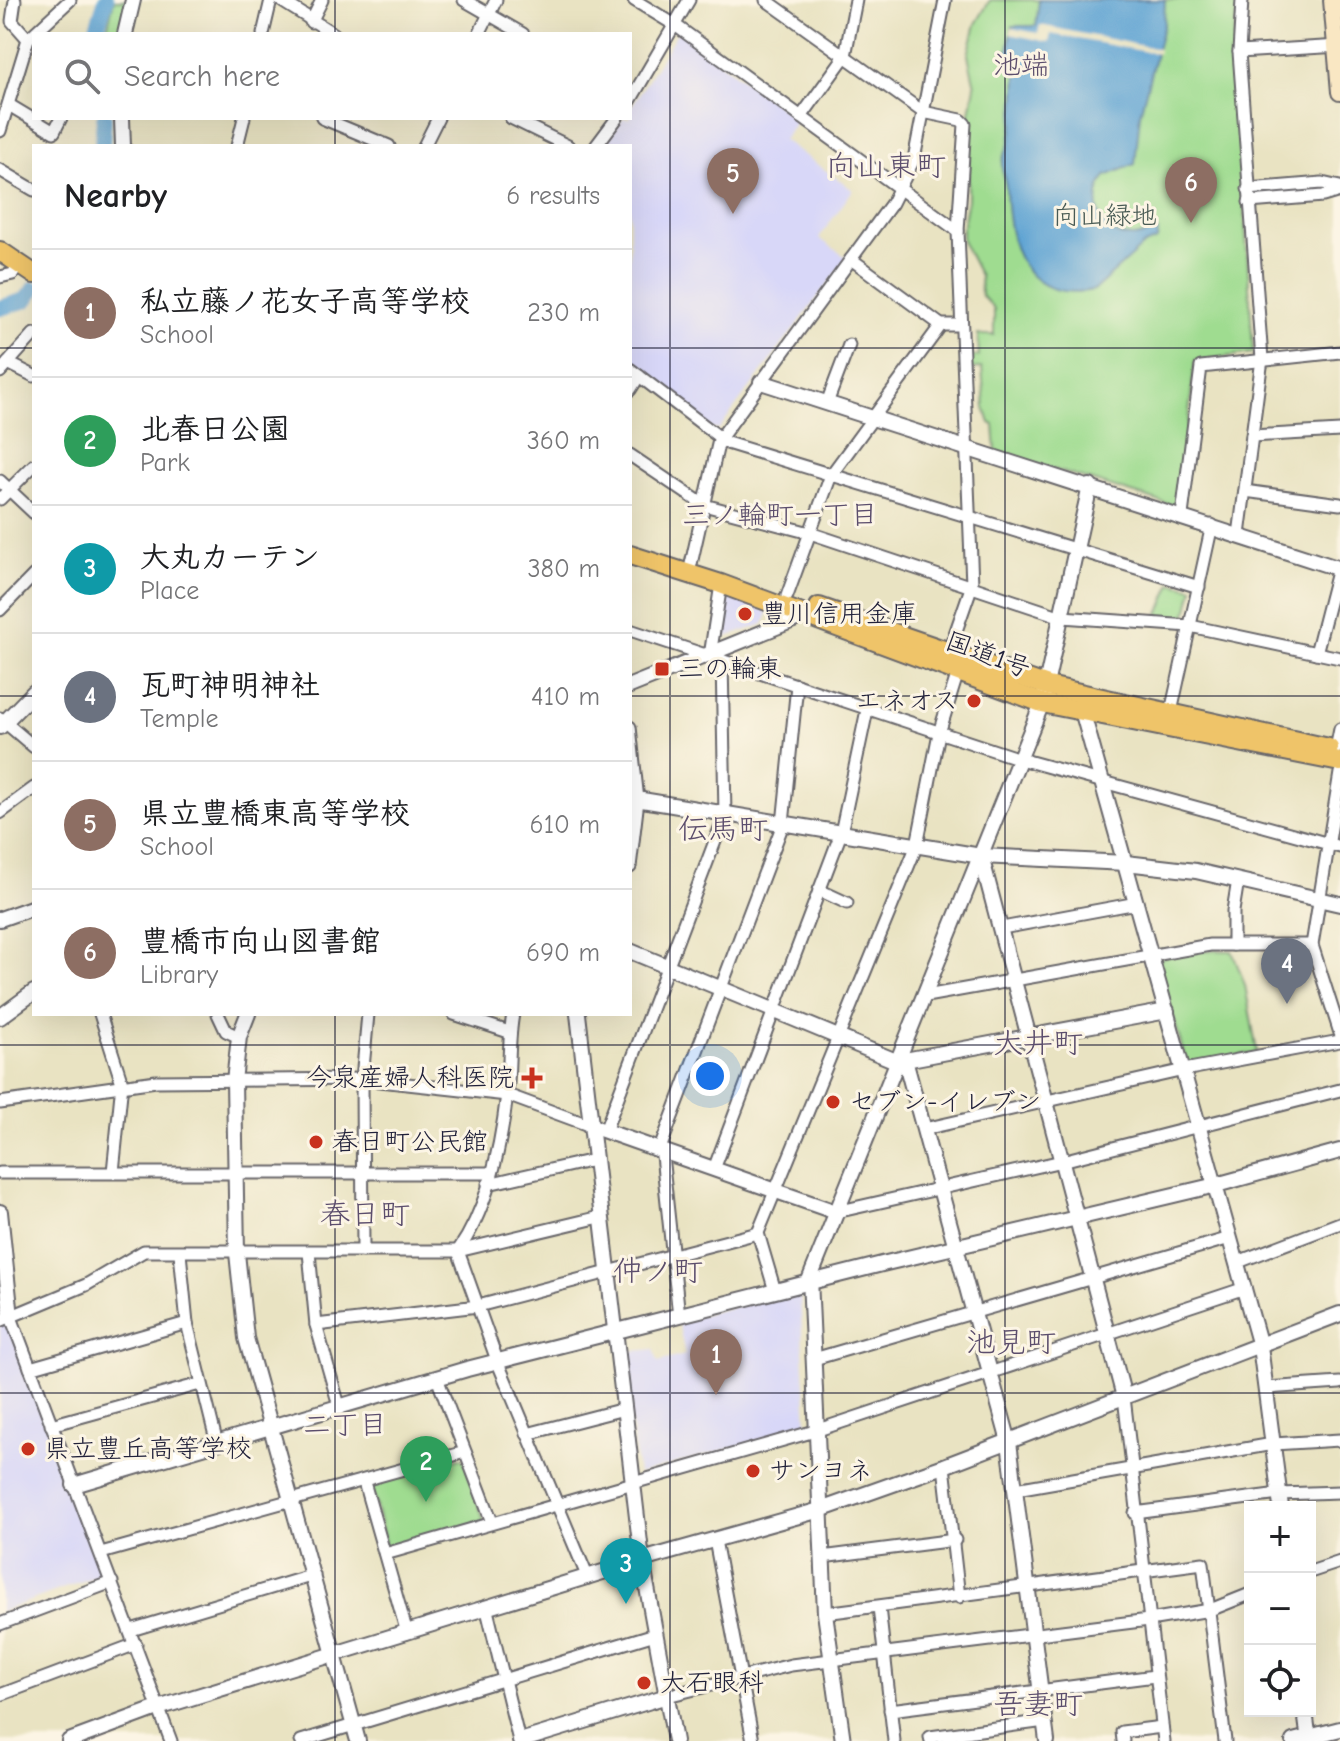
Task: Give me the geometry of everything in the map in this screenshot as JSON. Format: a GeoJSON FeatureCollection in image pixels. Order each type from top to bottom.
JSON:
{"type":"FeatureCollection","features":[{"type":"Feature","properties":{"kind":"highway"},"geometry":{"type":"LineString","coordinates":[[0,251],[20,274]]}},
{"type":"Feature","properties":{"kind":"highway","name":"国道1号"},"geometry":{"type":"LineString","coordinates":[[632,545],[721,584],[948,654],[1045,694],[1083,714],[1339,754]]}},
{"type":"Feature","properties":{"kind":"highway","name":"国道1号"},"geometry":{"type":"LineString","coordinates":[[632,555],[690,568],[787,596],[813,611],[958,672],[1045,694],[1171,712],[1339,754]]}},
{"type":"Feature","properties":{"kind":"main road"},"geometry":{"type":"LineString","coordinates":[[1332,0],[1340,92]]}},
{"type":"Feature","properties":{"kind":"street"},"geometry":{"type":"LineString","coordinates":[[15,0],[12,21],[33,32]]}},
{"type":"Feature","properties":{"kind":"street"},"geometry":{"type":"LineString","coordinates":[[39,32],[70,0]]}},
{"type":"Feature","properties":{"kind":"street"},"geometry":{"type":"LineString","coordinates":[[125,32],[133,0]]}},
{"type":"Feature","properties":{"kind":"street"},"geometry":{"type":"LineString","coordinates":[[263,32],[271,0]]}},
{"type":"Feature","properties":{"kind":"street"},"geometry":{"type":"LineString","coordinates":[[280,0],[330,32]]}},
{"type":"Feature","properties":{"kind":"street"},"geometry":{"type":"LineString","coordinates":[[311,22],[322,0]]}},
{"type":"Feature","properties":{"kind":"street"},"geometry":{"type":"LineString","coordinates":[[464,0],[520,32]]}},
{"type":"Feature","properties":{"kind":"street"},"geometry":{"type":"LineString","coordinates":[[480,32],[496,0]]}},
{"type":"Feature","properties":{"kind":"street"},"geometry":{"type":"LineString","coordinates":[[634,0],[675,25],[958,231]]}},
{"type":"Feature","properties":{"kind":"street"},"geometry":{"type":"LineString","coordinates":[[632,97],[689,0]]}},
{"type":"Feature","properties":{"kind":"street"},"geometry":{"type":"LineString","coordinates":[[801,117],[845,56],[856,0]]}},
{"type":"Feature","properties":{"kind":"street"},"geometry":{"type":"LineString","coordinates":[[690,568],[719,440],[901,190],[914,159],[945,0]]}},
{"type":"Feature","properties":{"kind":"street"},"geometry":{"type":"LineString","coordinates":[[1239,535],[1262,359],[1239,52],[1242,0]]}},
{"type":"Feature","properties":{"kind":"street"},"geometry":{"type":"LineString","coordinates":[[769,1],[923,112],[961,120],[965,124],[958,231],[972,585],[948,654]]}},
{"type":"Feature","properties":{"kind":"street"},"geometry":{"type":"LineString","coordinates":[[1239,52],[1338,46]]}},
{"type":"Feature","properties":{"kind":"street"},"geometry":{"type":"LineString","coordinates":[[0,131],[32,47]]}},
{"type":"Feature","properties":{"kind":"street"},"geometry":{"type":"LineString","coordinates":[[9,105],[32,119]]}},
{"type":"Feature","properties":{"kind":"street"},"geometry":{"type":"LineString","coordinates":[[34,120],[54,132],[60,120]]}},
{"type":"Feature","properties":{"kind":"street"},"geometry":{"type":"LineString","coordinates":[[122,120],[123,144]]}},
{"type":"Feature","properties":{"kind":"street"},"geometry":{"type":"LineString","coordinates":[[238,144],[244,120]]}},
{"type":"Feature","properties":{"kind":"street"},"geometry":{"type":"LineString","coordinates":[[327,120],[384,144]]}},
{"type":"Feature","properties":{"kind":"street"},"geometry":{"type":"LineString","coordinates":[[425,144],[437,120]]}},
{"type":"Feature","properties":{"kind":"street"},"geometry":{"type":"LineString","coordinates":[[515,120],[564,144]]}},
{"type":"Feature","properties":{"kind":"street"},"geometry":{"type":"LineString","coordinates":[[598,144],[616,120]]}},
{"type":"Feature","properties":{"kind":"street"},"geometry":{"type":"LineString","coordinates":[[0,170],[32,189]]}},
{"type":"Feature","properties":{"kind":"street"},"geometry":{"type":"LineString","coordinates":[[1249,196],[1323,196],[1340,189]]}},
{"type":"Feature","properties":{"kind":"street"},"geometry":{"type":"LineString","coordinates":[[851,259],[941,325],[960,325]]}},
{"type":"Feature","properties":{"kind":"street"},"geometry":{"type":"LineString","coordinates":[[787,596],[831,475],[941,325]]}},
{"type":"Feature","properties":{"kind":"street"},"geometry":{"type":"LineString","coordinates":[[32,336],[4,367],[32,375]]}},
{"type":"Feature","properties":{"kind":"street"},"geometry":{"type":"LineString","coordinates":[[827,403],[849,345]]}},
{"type":"Feature","properties":{"kind":"street"},"geometry":{"type":"LineString","coordinates":[[1182,515],[1201,367],[1340,352]]}},
{"type":"Feature","properties":{"kind":"street"},"geometry":{"type":"LineString","coordinates":[[634,372],[719,440],[1199,587]]}},
{"type":"Feature","properties":{"kind":"street"},"geometry":{"type":"LineString","coordinates":[[761,382],[1339,568],[1316,653]]}},
{"type":"Feature","properties":{"kind":"street"},"geometry":{"type":"LineString","coordinates":[[1252,436],[1340,431]]}},
{"type":"Feature","properties":{"kind":"street"},"geometry":{"type":"LineString","coordinates":[[632,456],[704,505],[810,533],[1062,617],[1190,626],[1340,658]]}},
{"type":"Feature","properties":{"kind":"street"},"geometry":{"type":"LineString","coordinates":[[0,499],[5,486],[32,466]]}},
{"type":"Feature","properties":{"kind":"street"},"geometry":{"type":"LineString","coordinates":[[5,486],[32,511]]}},
{"type":"Feature","properties":{"kind":"street"},"geometry":{"type":"LineString","coordinates":[[843,1741],[825,1613],[810,1283],[1045,694],[1090,486]]}},
{"type":"Feature","properties":{"kind":"street"},"geometry":{"type":"LineString","coordinates":[[1245,491],[1340,504]]}},
{"type":"Feature","properties":{"kind":"street"},"geometry":{"type":"LineString","coordinates":[[1171,712],[1212,525]]}},
{"type":"Feature","properties":{"kind":"street"},"geometry":{"type":"LineString","coordinates":[[0,610],[32,577]]}},
{"type":"Feature","properties":{"kind":"street"},"geometry":{"type":"LineString","coordinates":[[605,1131],[725,815],[716,658],[721,584]]}},
{"type":"Feature","properties":{"kind":"street"},"geometry":{"type":"LineString","coordinates":[[632,685],[716,658],[813,611]]}},
{"type":"Feature","properties":{"kind":"street"},"geometry":{"type":"LineString","coordinates":[[632,631],[1020,759],[1334,846]]}},
{"type":"Feature","properties":{"kind":"street"},"geometry":{"type":"LineString","coordinates":[[775,1291],[758,1233],[917,845],[939,733],[958,672]]}},
{"type":"Feature","properties":{"kind":"street"},"geometry":{"type":"LineString","coordinates":[[679,1316],[660,1151],[718,987],[783,824],[797,685]]}},
{"type":"Feature","properties":{"kind":"street"},"geometry":{"type":"LineString","coordinates":[[32,694],[2,722],[32,745]]}},
{"type":"Feature","properties":{"kind":"street"},"geometry":{"type":"LineString","coordinates":[[714,1169],[841,833],[867,710]]}},
{"type":"Feature","properties":{"kind":"street"},"geometry":{"type":"LineString","coordinates":[[1083,714],[1260,1346],[1280,1501],[1340,1492]]}},
{"type":"Feature","properties":{"kind":"street"},"geometry":{"type":"LineString","coordinates":[[1339,754],[1340,729]]}},
{"type":"Feature","properties":{"kind":"street"},"geometry":{"type":"LineString","coordinates":[[632,763],[632,833]]}},
{"type":"Feature","properties":{"kind":"street"},"geometry":{"type":"LineString","coordinates":[[1340,773],[1334,846],[1319,899],[1312,945],[1340,1033]]}},
{"type":"Feature","properties":{"kind":"street"},"geometry":{"type":"LineString","coordinates":[[0,813],[32,789]]}},
{"type":"Feature","properties":{"kind":"street"},"geometry":{"type":"LineString","coordinates":[[634,799],[981,856],[1126,863],[1196,871],[1340,904]]}},
{"type":"Feature","properties":{"kind":"street"},"geometry":{"type":"LineString","coordinates":[[981,856],[1049,1102],[1124,1397],[1135,1513],[1164,1741]]}},
{"type":"Feature","properties":{"kind":"street"},"geometry":{"type":"LineString","coordinates":[[1233,945],[1238,880]]}},
{"type":"Feature","properties":{"kind":"street"},"geometry":{"type":"LineString","coordinates":[[819,890],[847,903]]}},
{"type":"Feature","properties":{"kind":"street"},"geometry":{"type":"LineString","coordinates":[[1002,928],[1137,903]]}},
{"type":"Feature","properties":{"kind":"street"},"geometry":{"type":"LineString","coordinates":[[0,919],[32,908]]}},
{"type":"Feature","properties":{"kind":"street"},"geometry":{"type":"LineString","coordinates":[[926,996],[1210,945],[1312,945]]}},
{"type":"Feature","properties":{"kind":"street"},"geometry":{"type":"LineString","coordinates":[[632,952],[900,1061],[1167,1011]]}},
{"type":"Feature","properties":{"kind":"street"},"geometry":{"type":"LineString","coordinates":[[0,1017],[32,993]]}},
{"type":"Feature","properties":{"kind":"street"},"geometry":{"type":"LineString","coordinates":[[101,1016],[122,1083],[113,1172]]}},
{"type":"Feature","properties":{"kind":"street"},"geometry":{"type":"LineString","coordinates":[[219,1016],[226,1031],[239,1037]]}},
{"type":"Feature","properties":{"kind":"street"},"geometry":{"type":"LineString","coordinates":[[247,1016],[239,1037],[234,1081],[237,1253],[246,1338],[358,1741]]}},
{"type":"Feature","properties":{"kind":"street"},"geometry":{"type":"LineString","coordinates":[[363,1251],[362,1079],[368,1016]]}},
{"type":"Feature","properties":{"kind":"street"},"geometry":{"type":"LineString","coordinates":[[460,1016],[509,1032]]}},
{"type":"Feature","properties":{"kind":"street"},"geometry":{"type":"LineString","coordinates":[[458,1251],[473,1230],[489,1178],[507,1095],[509,1032],[513,1016]]}},
{"type":"Feature","properties":{"kind":"street"},"geometry":{"type":"LineString","coordinates":[[578,1016],[642,1560],[675,1741]]}},
{"type":"Feature","properties":{"kind":"street"},"geometry":{"type":"LineString","coordinates":[[924,1129],[1184,1070],[1340,1041]]}},
{"type":"Feature","properties":{"kind":"street"},"geometry":{"type":"LineString","coordinates":[[900,1061],[924,1129],[1009,1442],[1047,1741]]}},
{"type":"Feature","properties":{"kind":"street"},"geometry":{"type":"LineString","coordinates":[[0,1103],[122,1083],[234,1081],[362,1079],[507,1095],[836,1212],[1062,1161],[1340,1090]]}},
{"type":"Feature","properties":{"kind":"street"},"geometry":{"type":"LineString","coordinates":[[74,1485],[437,1378],[775,1291],[1216,1185],[1340,1151]]}},
{"type":"Feature","properties":{"kind":"street"},"geometry":{"type":"LineString","coordinates":[[0,1173],[362,1173],[489,1178],[594,1160]]}},
{"type":"Feature","properties":{"kind":"street"},"geometry":{"type":"LineString","coordinates":[[0,1212],[6,1319],[30,1368],[171,1741]]}},
{"type":"Feature","properties":{"kind":"street"},"geometry":{"type":"LineString","coordinates":[[6,1319],[86,1285],[144,1251],[458,1251],[600,1217]]}},
{"type":"Feature","properties":{"kind":"street"},"geometry":{"type":"LineString","coordinates":[[1238,1262],[1340,1223]]}},
{"type":"Feature","properties":{"kind":"street"},"geometry":{"type":"LineString","coordinates":[[316,1325],[478,1306],[758,1233]]}},
{"type":"Feature","properties":{"kind":"street"},"geometry":{"type":"LineString","coordinates":[[814,1359],[1230,1238]]}},
{"type":"Feature","properties":{"kind":"street"},"geometry":{"type":"LineString","coordinates":[[458,1251],[498,1363],[588,1578]]}},
{"type":"Feature","properties":{"kind":"street"},"geometry":{"type":"LineString","coordinates":[[309,1252],[316,1325],[340,1409]]}},
{"type":"Feature","properties":{"kind":"street"},"geometry":{"type":"LineString","coordinates":[[180,1253],[187,1323],[217,1444]]}},
{"type":"Feature","properties":{"kind":"street"},"geometry":{"type":"LineString","coordinates":[[385,1554],[815,1431],[1245,1288]]}},
{"type":"Feature","properties":{"kind":"street"},"geometry":{"type":"LineString","coordinates":[[69,1741],[158,1708],[487,1610],[642,1560],[820,1510],[1009,1442],[1340,1314]]}},
{"type":"Feature","properties":{"kind":"street"},"geometry":{"type":"LineString","coordinates":[[30,1368],[187,1323]]}},
{"type":"Feature","properties":{"kind":"street"},"geometry":{"type":"LineString","coordinates":[[437,1378],[492,1522]]}},
{"type":"Feature","properties":{"kind":"street"},"geometry":{"type":"LineString","coordinates":[[1266,1388],[1340,1383]]}},
{"type":"Feature","properties":{"kind":"street"},"geometry":{"type":"LineString","coordinates":[[51,1425],[200,1384]]}},
{"type":"Feature","properties":{"kind":"street"},"geometry":{"type":"LineString","coordinates":[[527,1434],[624,1409]]}},
{"type":"Feature","properties":{"kind":"street"},"geometry":{"type":"LineString","coordinates":[[1016,1489],[1273,1444],[1340,1440]]}},
{"type":"Feature","properties":{"kind":"street"},"geometry":{"type":"LineString","coordinates":[[101,1553],[465,1452]]}},
{"type":"Feature","properties":{"kind":"street"},"geometry":{"type":"LineString","coordinates":[[944,1466],[955,1540],[959,1597]]}},
{"type":"Feature","properties":{"kind":"street"},"geometry":{"type":"LineString","coordinates":[[364,1482],[407,1633]]}},
{"type":"Feature","properties":{"kind":"street"},"geometry":{"type":"LineString","coordinates":[[1135,1513],[1244,1504]]}},
{"type":"Feature","properties":{"kind":"street"},"geometry":{"type":"LineString","coordinates":[[715,1540],[753,1741]]}},
{"type":"Feature","properties":{"kind":"street"},"geometry":{"type":"LineString","coordinates":[[822,1557],[955,1540]]}},
{"type":"Feature","properties":{"kind":"street"},"geometry":{"type":"LineString","coordinates":[[1316,1570],[1340,1562]]}},
{"type":"Feature","properties":{"kind":"street"},"geometry":{"type":"LineString","coordinates":[[825,1613],[1203,1563],[1225,1741]]}},
{"type":"Feature","properties":{"kind":"street"},"geometry":{"type":"LineString","coordinates":[[131,1630],[314,1575]]}},
{"type":"Feature","properties":{"kind":"street"},"geometry":{"type":"LineString","coordinates":[[0,1624],[112,1582]]}},
{"type":"Feature","properties":{"kind":"street"},"geometry":{"type":"LineString","coordinates":[[487,1610],[520,1741],[741,1677],[831,1660],[1149,1620],[1210,1610],[1244,1596]]}},
{"type":"Feature","properties":{"kind":"street"},"geometry":{"type":"LineString","coordinates":[[879,1607],[894,1741]]}},
{"type":"Feature","properties":{"kind":"street"},"geometry":{"type":"LineString","coordinates":[[301,1741],[655,1634]]}},
{"type":"Feature","properties":{"kind":"street"},"geometry":{"type":"LineString","coordinates":[[0,1695],[136,1644]]}},
{"type":"Feature","properties":{"kind":"street"},"geometry":{"type":"LineString","coordinates":[[890,1710],[1155,1676]]}},
{"type":"Feature","properties":{"kind":"street"},"geometry":{"type":"LineString","coordinates":[[1305,1717],[1304,1740],[1340,1729]]}},
{"type":"Feature","properties":{"kind":"street"},"geometry":{"type":"LineString","coordinates":[[931,1741],[930,1737],[1045,1721]]}},
{"type":"Feature","properties":{"kind":"street"},"geometry":{"type":"LineString","coordinates":[[1123,1741],[1122,1732],[1162,1727]]}},
{"type":"Feature","properties":{"kind":"shaded area"},"geometry":{"type":"Polygon","coordinates":[[[678,31],[797,120],[783,140],[853,190],[819,238],[847,258],[719,429],[712,429],[632,365],[632,144],[604,144],[622,120],[632,120],[632,106],[678,31]]]}},
{"type":"Feature","properties":{"kind":"shaded area"},"geometry":{"type":"Polygon","coordinates":[[[725,593],[768,612],[764,624],[715,641],[725,593]]]}},
{"type":"Feature","properties":{"kind":"shaded area"},"geometry":{"type":"Polygon","coordinates":[[[796,1291],[800,1294],[807,1427],[638,1474],[622,1352],[654,1349],[658,1362],[685,1355],[678,1321],[796,1291]]]}},
{"type":"Feature","properties":{"kind":"shaded area","name":"県立豊丘高等学校"},"geometry":{"type":"Polygon","coordinates":[[[8,1320],[102,1574],[0,1612],[0,1324],[8,1320]]]}},
{"type":"Feature","properties":{"kind":"green space"},"geometry":{"type":"Polygon","coordinates":[[[114,0],[127,0],[120,32],[106,32],[114,0]]]}},
{"type":"Feature","properties":{"kind":"green space","name":"向山緑地"},"geometry":{"type":"Polygon","coordinates":[[[990,0],[1238,0],[1234,37],[1253,353],[1195,361],[1178,507],[996,452],[994,425],[990,423],[985,408],[982,368],[966,369],[965,357],[979,356],[978,335],[994,335],[994,309],[981,295],[980,276],[962,241],[968,199],[969,118],[975,86],[968,55],[976,24],[990,0]]]}},
{"type":"Feature","properties":{"kind":"green space"},"geometry":{"type":"Polygon","coordinates":[[[1172,583],[1193,588],[1185,622],[1157,619],[1172,583]]]}},
{"type":"Feature","properties":{"kind":"green space"},"geometry":{"type":"Polygon","coordinates":[[[1205,950],[1232,951],[1245,985],[1257,1052],[1187,1065],[1158,963],[1161,958],[1205,950]]]}},
{"type":"Feature","properties":{"kind":"green space"},"geometry":{"type":"Polygon","coordinates":[[[460,1458],[464,1460],[484,1521],[391,1549],[386,1547],[370,1482],[460,1458]]]}},
{"type":"Feature","properties":{"kind":"water"},"geometry":{"type":"Polygon","coordinates":[[[1039,0],[1165,0],[1164,23],[1140,114],[1135,164],[1106,176],[1098,196],[1100,216],[1112,231],[1134,237],[1158,231],[1157,240],[1144,245],[1094,290],[1070,292],[1050,287],[1035,278],[1023,265],[1010,229],[1002,166],[1015,110],[1018,59],[1007,57],[1012,26],[1036,26],[1039,0]]]}},
{"type":"Feature","properties":{"kind":"pier"},"geometry":{"type":"Polygon","coordinates":[[[1040,25],[1159,49],[1158,54],[1051,34],[1049,42],[1010,34],[1011,28],[1038,33],[1040,25]]]}},
{"type":"Feature","properties":{"kind":"waterway"},"geometry":{"type":"LineString","coordinates":[[96,32],[106,0]]}},
{"type":"Feature","properties":{"kind":"waterway"},"geometry":{"type":"LineString","coordinates":[[102,144],[104,120]]}},
{"type":"Feature","properties":{"kind":"waterway"},"geometry":{"type":"LineString","coordinates":[[0,308],[26,300],[32,292]]}},
{"type":"Feature","properties":{"kind":"place","name":"県立豊橋東高等学校"},"geometry":{"type":"Point","coordinates":[733,214]}},
{"type":"Feature","properties":{"kind":"place","name":"豊橋市向山図書館"},"geometry":{"type":"Point","coordinates":[1191,223]}},
{"type":"Feature","properties":{"kind":"place","name":"豊川信用金庫"},"geometry":{"type":"Point","coordinates":[745,614]}},
{"type":"Feature","properties":{"kind":"place","name":"三の輪東"},"geometry":{"type":"Point","coordinates":[662,669]}},
{"type":"Feature","properties":{"kind":"place","name":"エネオス"},"geometry":{"type":"Point","coordinates":[974,701]}},
{"type":"Feature","properties":{"kind":"place","name":"瓦町神明神社"},"geometry":{"type":"Point","coordinates":[1287,1004]}},
{"type":"Feature","properties":{"kind":"place","name":"今泉産婦人科医院"},"geometry":{"type":"Point","coordinates":[532,1078]}},
{"type":"Feature","properties":{"kind":"place","name":"セブン-イレブン"},"geometry":{"type":"Point","coordinates":[833,1102]}},
{"type":"Feature","properties":{"kind":"place","name":"春日町公民館"},"geometry":{"type":"Point","coordinates":[316,1142]}},
{"type":"Feature","properties":{"kind":"place","name":"私立藤ノ花女子高等学校"},"geometry":{"type":"Point","coordinates":[716,1395]}},
{"type":"Feature","properties":{"kind":"place","name":"県立豊丘高等学校"},"geometry":{"type":"Point","coordinates":[28,1449]}},
{"type":"Feature","properties":{"kind":"place","name":"サンヨネ"},"geometry":{"type":"Point","coordinates":[753,1471]}},
{"type":"Feature","properties":{"kind":"place","name":"北春日公園"},"geometry":{"type":"Point","coordinates":[426,1502]}},
{"type":"Feature","properties":{"kind":"place","name":"大丸カーテン"},"geometry":{"type":"Point","coordinates":[626,1604]}},
{"type":"Feature","properties":{"kind":"place","name":"大石眼科"},"geometry":{"type":"Point","coordinates":[644,1683]}},
{"type":"Feature","properties":{"kind":"district","name":"池端"},"geometry":{"type":"Point","coordinates":[1021,65]}},
{"type":"Feature","properties":{"kind":"district","name":"向山東町"},"geometry":{"type":"Point","coordinates":[886,166]}},
{"type":"Feature","properties":{"kind":"district","name":"三ノ輪町一丁目"},"geometry":{"type":"Point","coordinates":[780,515]}},
{"type":"Feature","properties":{"kind":"district","name":"伝馬町"},"geometry":{"type":"Point","coordinates":[723,829]}},
{"type":"Feature","properties":{"kind":"district","name":"大井町"},"geometry":{"type":"Point","coordinates":[1038,1043]}},
{"type":"Feature","properties":{"kind":"district","name":"春日町"},"geometry":{"type":"Point","coordinates":[365,1214]}},
{"type":"Feature","properties":{"kind":"district","name":"仲ノ町"},"geometry":{"type":"Point","coordinates":[658,1271]}},
{"type":"Feature","properties":{"kind":"district","name":"池見町"},"geometry":{"type":"Point","coordinates":[1011,1342]}},
{"type":"Feature","properties":{"kind":"district","name":"二丁目"},"geometry":{"type":"Point","coordinates":[345,1425]}},
{"type":"Feature","properties":{"kind":"district","name":"吾妻町"},"geometry":{"type":"Point","coordinates":[1038,1704]}}]}
